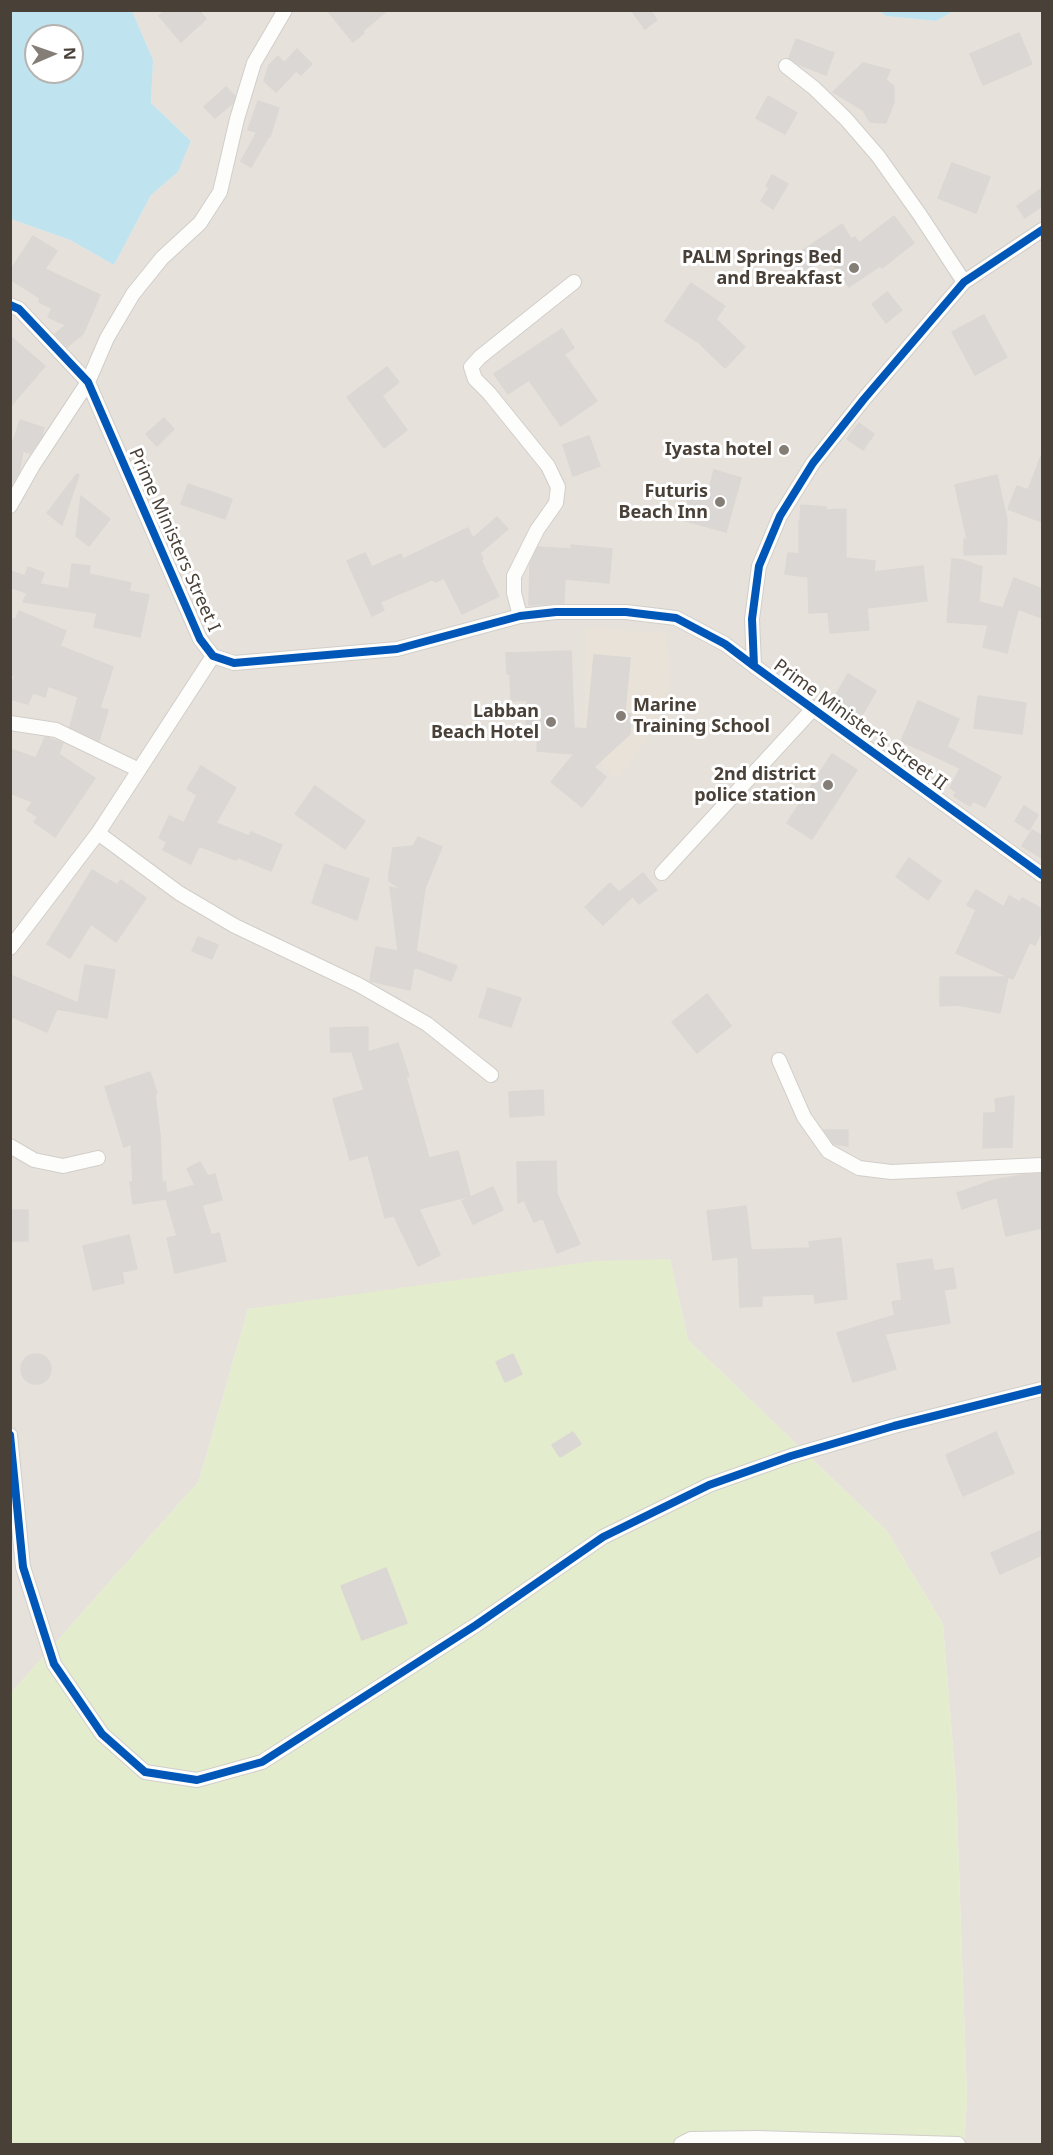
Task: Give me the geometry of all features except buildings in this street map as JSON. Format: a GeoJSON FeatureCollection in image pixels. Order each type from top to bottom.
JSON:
{"type":"FeatureCollection","features":[{"type":"Feature","properties":{"kind":"street"},"geometry":{"type":"LineString","coordinates":[[10,506],[32,467],[88,382],[107,338],[133,294],[162,258],[200,223],[220,192],[237,119],[254,63],[285,10]]}},
{"type":"Feature","properties":{"kind":"street"},"geometry":{"type":"LineString","coordinates":[[786,66],[814,88],[846,119],[878,156],[964,282]]}},
{"type":"Feature","properties":{"kind":"street","name":"Prime Minister's Street II"},"geometry":{"type":"LineString","coordinates":[[1042,230],[964,282],[813,463],[780,516],[759,566],[752,619],[754,666],[1042,875]]}},
{"type":"Feature","properties":{"kind":"street"},"geometry":{"type":"LineString","coordinates":[[520,616],[514,593],[514,576],[537,530],[556,503],[558,487],[548,466],[476,379],[471,367],[480,357],[574,282]]}},
{"type":"Feature","properties":{"kind":"street","name":"Prime Ministers Street I"},"geometry":{"type":"LineString","coordinates":[[10,304],[19,309],[88,382],[200,639],[213,656],[234,663],[397,649],[520,616],[556,612],[626,612],[676,618],[725,644],[754,666]]}},
{"type":"Feature","properties":{"kind":"street"},"geometry":{"type":"LineString","coordinates":[[10,948],[98,833],[213,656]]}},
{"type":"Feature","properties":{"kind":"street"},"geometry":{"type":"LineString","coordinates":[[662,873],[812,710]]}},
{"type":"Feature","properties":{"kind":"street"},"geometry":{"type":"LineString","coordinates":[[10,723],[56,730],[139,770]]}},
{"type":"Feature","properties":{"kind":"street"},"geometry":{"type":"LineString","coordinates":[[98,833],[179,893],[235,926],[359,985],[427,1024],[491,1075]]}},
{"type":"Feature","properties":{"kind":"street"},"geometry":{"type":"LineString","coordinates":[[779,1060],[804,1117],[828,1151],[859,1168],[891,1172],[1042,1164]]}},
{"type":"Feature","properties":{"kind":"street"},"geometry":{"type":"LineString","coordinates":[[10,1146],[34,1160],[63,1166],[98,1158]]}},
{"type":"Feature","properties":{"kind":"street"},"geometry":{"type":"LineString","coordinates":[[10,1435],[23,1567],[54,1664],[102,1734],[145,1772],[197,1780],[262,1762],[476,1625],[603,1537],[709,1485],[791,1456],[1042,1389]]}},
{"type":"Feature","properties":{"kind":"street"},"geometry":{"type":"LineString","coordinates":[[681,2145],[691,2139],[757,2138],[958,2145]]}},
{"type":"Feature","properties":{"kind":"shaded area"},"geometry":{"type":"Polygon","coordinates":[[[880,10],[886,16],[936,21],[954,11],[1042,11],[1042,2144],[964,2144],[967,2099],[956,1785],[943,1624],[886,1530],[688,1340],[670,1259],[248,1309],[199,1481],[11,1693],[11,219],[70,240],[114,265],[151,195],[178,172],[191,141],[151,103],[153,60],[132,11],[880,10]]]}},
{"type":"Feature","properties":{"kind":"shaded area","name":"Marine Training School"},"geometry":{"type":"Polygon","coordinates":[[[586,628],[667,633],[669,692],[646,740],[617,780],[584,748],[586,628]]]}},
{"type":"Feature","properties":{"kind":"green space"},"geometry":{"type":"Polygon","coordinates":[[[670,1259],[688,1340],[886,1530],[943,1624],[956,1785],[967,2099],[964,2144],[11,2144],[11,1693],[199,1481],[248,1309],[595,1261],[670,1259]]]}},
{"type":"Feature","properties":{"kind":"water"},"geometry":{"type":"Polygon","coordinates":[[[11,10],[132,11],[153,60],[151,103],[191,141],[178,172],[151,195],[114,265],[70,240],[11,219],[11,10]]]}},
{"type":"Feature","properties":{"kind":"water"},"geometry":{"type":"Polygon","coordinates":[[[880,11],[954,11],[936,21],[886,16],[880,11]]]}},
{"type":"Feature","properties":{"kind":"cycle path"},"geometry":{"type":"LineString","coordinates":[[1042,230],[964,282],[864,399],[813,463],[780,516],[759,566],[752,619],[754,666],[1042,875]]}},
{"type":"Feature","properties":{"kind":"cycle path"},"geometry":{"type":"LineString","coordinates":[[10,305],[19,309],[88,382],[200,639],[213,656],[234,663],[397,649],[520,616],[556,612],[626,612],[676,618],[725,644],[754,666]]}},
{"type":"Feature","properties":{"kind":"cycle path"},"geometry":{"type":"LineString","coordinates":[[10,1435],[23,1567],[54,1664],[102,1734],[145,1772],[197,1780],[262,1762],[476,1625],[603,1537],[709,1485],[791,1456],[894,1426],[1042,1389]]}},
{"type":"Feature","properties":{"kind":"place","name":"PALM Springs Bed and Breakfast"},"geometry":{"type":"Point","coordinates":[854,268]}},
{"type":"Feature","properties":{"kind":"place","name":"Iyasta hotel"},"geometry":{"type":"Point","coordinates":[784,450]}},
{"type":"Feature","properties":{"kind":"place","name":"Futuris Beach Inn"},"geometry":{"type":"Point","coordinates":[720,502]}},
{"type":"Feature","properties":{"kind":"place","name":"Marine Training School"},"geometry":{"type":"Point","coordinates":[621,716]}},
{"type":"Feature","properties":{"kind":"place","name":"Labban Beach Hotel"},"geometry":{"type":"Point","coordinates":[551,722]}},
{"type":"Feature","properties":{"kind":"place","name":"2nd district police station"},"geometry":{"type":"Point","coordinates":[828,785]}}]}
